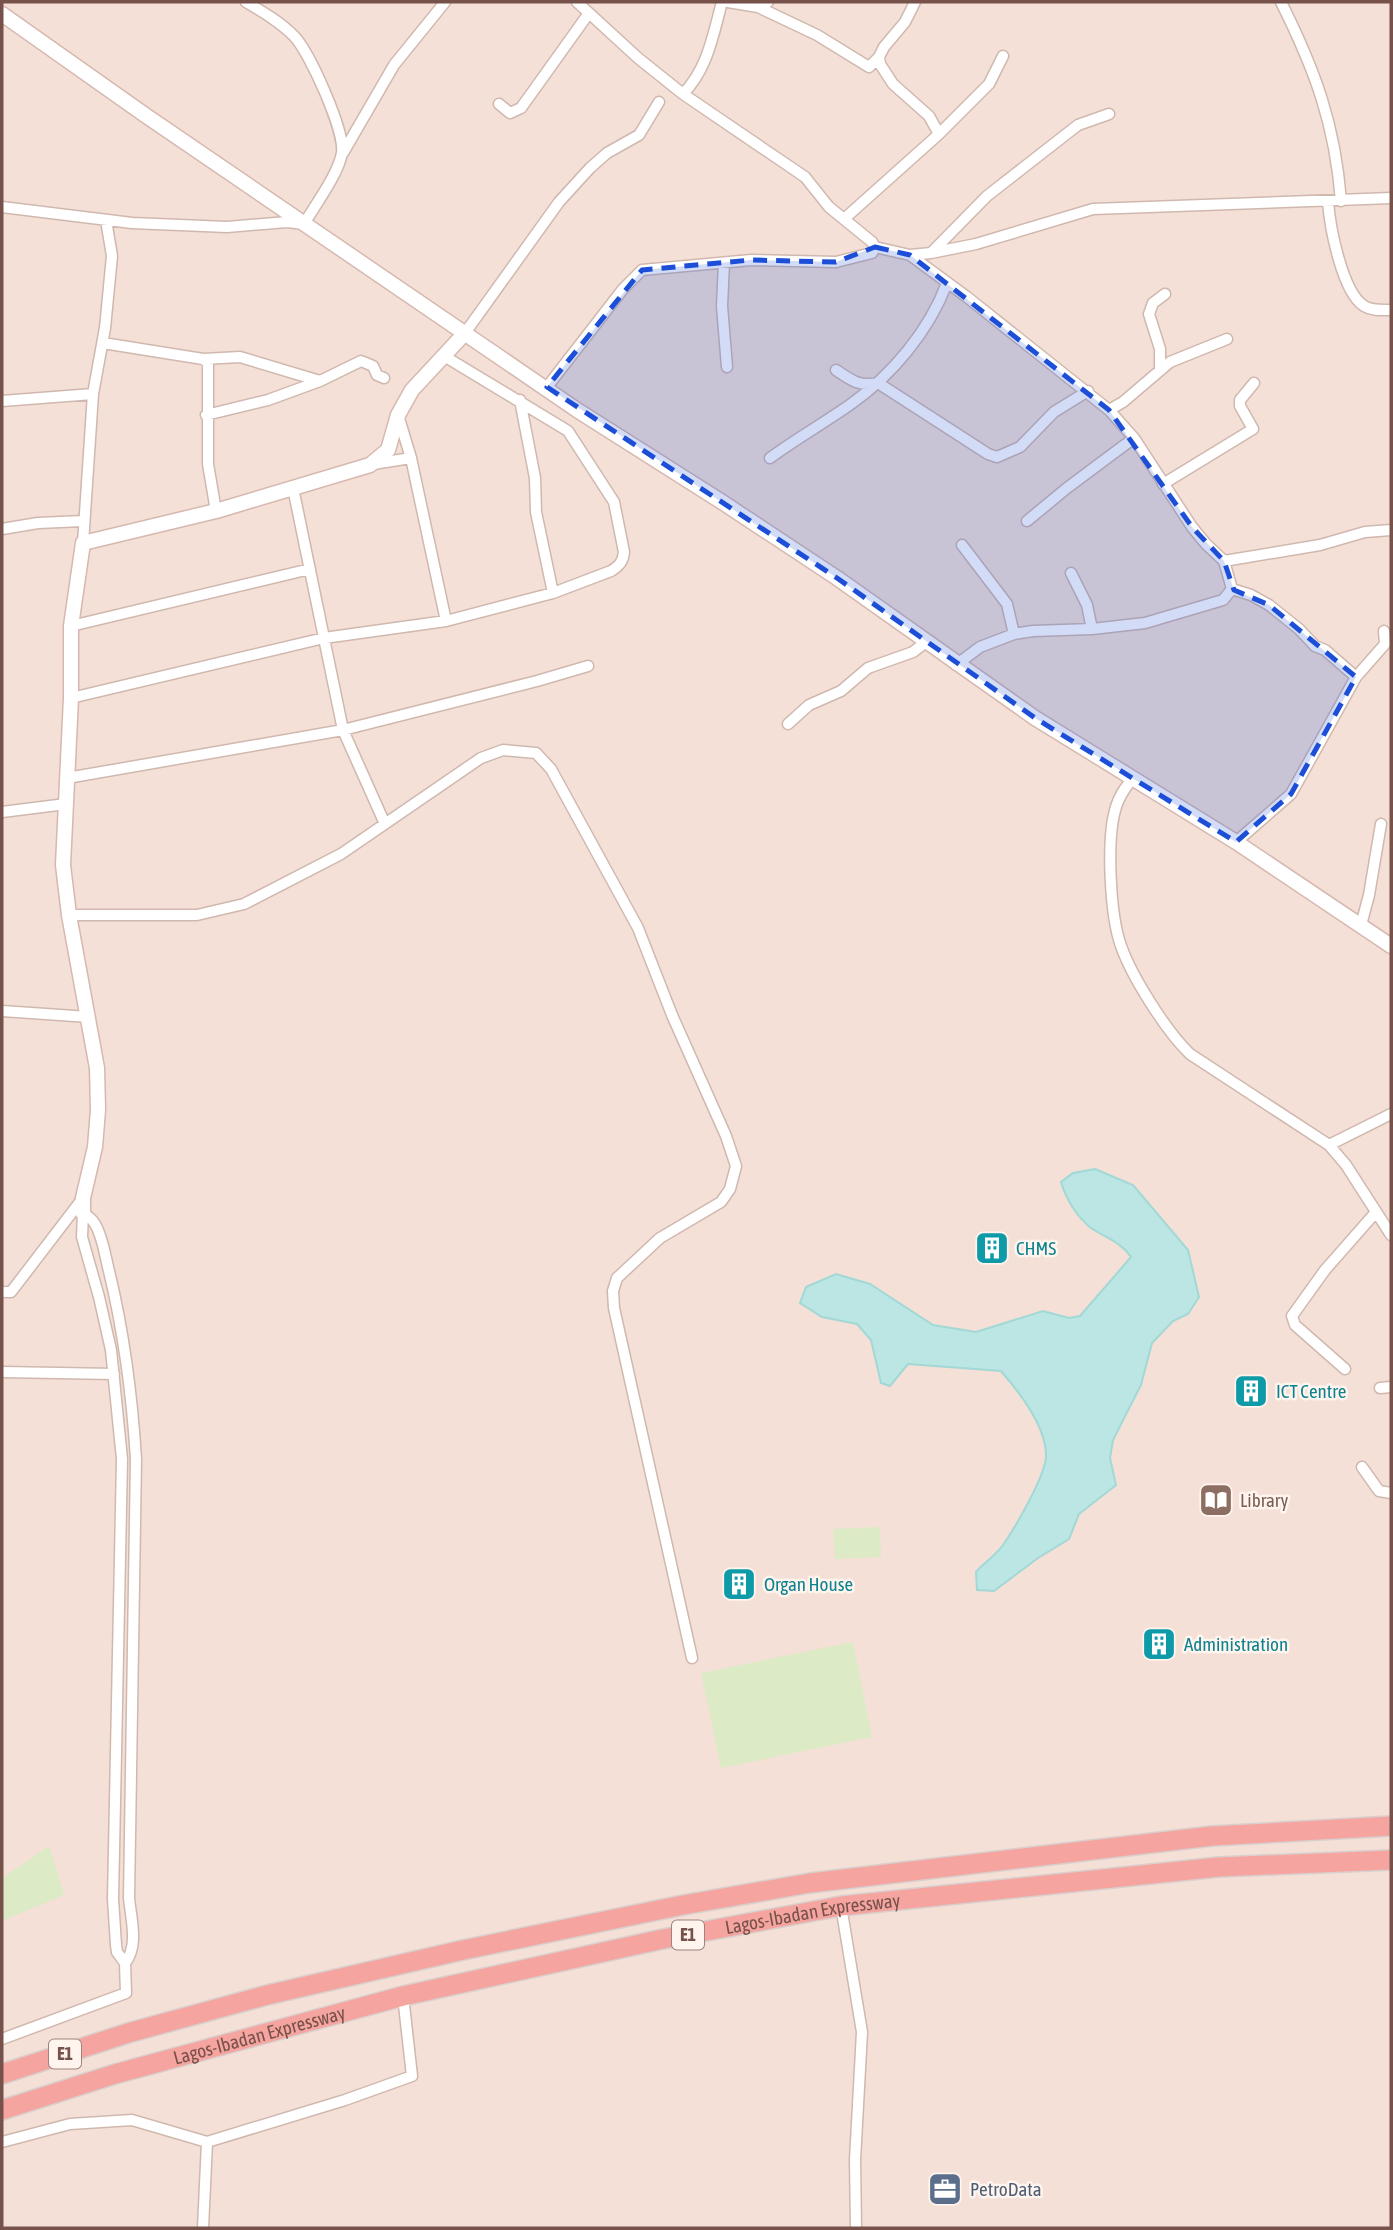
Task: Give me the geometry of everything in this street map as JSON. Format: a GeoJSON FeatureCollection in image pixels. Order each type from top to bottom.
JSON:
{"type":"FeatureCollection","features":[{"type":"Feature","properties":{"kind":"highway","name":"Lagos-Ibadan Expressway"},"geometry":{"type":"LineString","coordinates":[[2,2074],[128,2033],[267,1995],[463,1950],[683,1905],[810,1883],[1212,1836],[1391,1826]]}},
{"type":"Feature","properties":{"kind":"highway","name":"Lagos-Ibadan Expressway"},"geometry":{"type":"LineString","coordinates":[[2,2110],[114,2074],[403,1996],[663,1940],[841,1906],[1219,1867],[1391,1860]]}},
{"type":"Feature","properties":{"kind":"street"},"geometry":{"type":"LineString","coordinates":[[246,2],[280,23],[304,49],[320,80],[339,133],[342,143],[341,156]]}},
{"type":"Feature","properties":{"kind":"street"},"geometry":{"type":"LineString","coordinates":[[304,224],[394,65],[445,2]]}},
{"type":"Feature","properties":{"kind":"street"},"geometry":{"type":"LineString","coordinates":[[577,2],[638,58],[683,93],[805,177],[829,207],[875,247],[910,255],[931,253],[976,244],[1093,209],[1391,198]]}},
{"type":"Feature","properties":{"kind":"street"},"geometry":{"type":"LineString","coordinates":[[683,93],[697,78],[704,65],[722,2]]}},
{"type":"Feature","properties":{"kind":"street"},"geometry":{"type":"LineString","coordinates":[[728,2],[763,4],[869,67],[880,57]]}},
{"type":"Feature","properties":{"kind":"street"},"geometry":{"type":"LineString","coordinates":[[915,2],[905,22],[884,47],[880,64],[893,84],[929,117],[939,134]]}},
{"type":"Feature","properties":{"kind":"street"},"geometry":{"type":"LineString","coordinates":[[1281,2],[1307,54],[1322,94],[1332,130],[1341,201]]}},
{"type":"Feature","properties":{"kind":"street"},"geometry":{"type":"LineString","coordinates":[[499,104],[510,113],[521,108],[589,13]]}},
{"type":"Feature","properties":{"kind":"street"},"geometry":{"type":"LineString","coordinates":[[2,14],[577,410],[814,563],[1034,718],[1236,842],[1391,946]]}},
{"type":"Feature","properties":{"kind":"street"},"geometry":{"type":"LineString","coordinates":[[845,219],[939,134],[989,84],[1003,56]]}},
{"type":"Feature","properties":{"kind":"street"},"geometry":{"type":"LineString","coordinates":[[370,465],[388,450],[398,415],[412,390],[488,304],[559,202],[607,153],[639,135],[659,102]]}},
{"type":"Feature","properties":{"kind":"street"},"geometry":{"type":"LineString","coordinates":[[931,253],[987,196],[1078,125],[1109,114]]}},
{"type":"Feature","properties":{"kind":"street"},"geometry":{"type":"LineString","coordinates":[[1328,202],[1335,248],[1352,288],[1362,305],[1372,310],[1391,310]]}},
{"type":"Feature","properties":{"kind":"street"},"geometry":{"type":"LineString","coordinates":[[2,207],[144,224],[227,227],[287,222],[304,224]]}},
{"type":"Feature","properties":{"kind":"street"},"geometry":{"type":"LineString","coordinates":[[2,2039],[125,1993],[125,1963],[116,1945],[113,1899],[122,1459],[114,1374],[99,1297],[82,1237],[83,1205],[95,1147],[97,1068],[69,915],[63,865],[71,698],[71,626],[83,543],[93,394],[103,343],[112,256],[106,220]]}},
{"type":"Feature","properties":{"kind":"street"},"geometry":{"type":"LineString","coordinates":[[547,387],[639,272],[751,260],[836,262],[872,253],[875,247]]}},
{"type":"Feature","properties":{"kind":"street"},"geometry":{"type":"LineString","coordinates":[[910,255],[1109,410],[1134,438],[1206,544],[1224,561],[1232,589]]}},
{"type":"Feature","properties":{"kind":"street"},"geometry":{"type":"LineString","coordinates":[[724,263],[722,306],[727,367]]}},
{"type":"Feature","properties":{"kind":"street"},"geometry":{"type":"LineString","coordinates":[[770,458],[878,383],[923,328],[940,301],[947,283]]}},
{"type":"Feature","properties":{"kind":"street"},"geometry":{"type":"LineString","coordinates":[[1160,370],[1160,349],[1149,314],[1153,303],[1165,294]]}},
{"type":"Feature","properties":{"kind":"street"},"geometry":{"type":"LineString","coordinates":[[1109,410],[1123,402],[1177,358],[1227,339]]}},
{"type":"Feature","properties":{"kind":"street"},"geometry":{"type":"LineString","coordinates":[[103,343],[203,359],[240,357],[320,381]]}},
{"type":"Feature","properties":{"kind":"street"},"geometry":{"type":"LineString","coordinates":[[71,698],[324,638],[446,621],[553,593],[611,571],[619,565],[624,552],[614,502],[569,430],[444,356]]}},
{"type":"Feature","properties":{"kind":"street"},"geometry":{"type":"LineString","coordinates":[[203,359],[208,363],[209,370],[206,415],[208,464],[216,511]]}},
{"type":"Feature","properties":{"kind":"street"},"geometry":{"type":"LineString","coordinates":[[206,415],[268,400],[320,381],[361,361],[373,366],[377,374],[384,378]]}},
{"type":"Feature","properties":{"kind":"street"},"geometry":{"type":"LineString","coordinates":[[836,370],[858,384],[865,386],[878,383],[988,454],[997,457],[1020,447],[1054,412],[1088,391]]}},
{"type":"Feature","properties":{"kind":"street"},"geometry":{"type":"LineString","coordinates":[[1163,484],[1252,429],[1240,406],[1243,393],[1254,383]]}},
{"type":"Feature","properties":{"kind":"street"},"geometry":{"type":"LineString","coordinates":[[2,401],[93,394]]}},
{"type":"Feature","properties":{"kind":"street"},"geometry":{"type":"LineString","coordinates":[[520,400],[535,478],[536,512],[553,593]]}},
{"type":"Feature","properties":{"kind":"street"},"geometry":{"type":"LineString","coordinates":[[398,415],[411,458],[446,621]]}},
{"type":"Feature","properties":{"kind":"street"},"geometry":{"type":"LineString","coordinates":[[1027,521],[1134,438]]}},
{"type":"Feature","properties":{"kind":"street"},"geometry":{"type":"LineString","coordinates":[[83,543],[216,511],[370,465],[411,458]]}},
{"type":"Feature","properties":{"kind":"street"},"geometry":{"type":"LineString","coordinates":[[293,488],[343,730],[385,824]]}},
{"type":"Feature","properties":{"kind":"street"},"geometry":{"type":"LineString","coordinates":[[2,529],[38,523],[83,521]]}},
{"type":"Feature","properties":{"kind":"street"},"geometry":{"type":"LineString","coordinates":[[1224,561],[1320,545],[1365,532],[1391,530]]}},
{"type":"Feature","properties":{"kind":"street"},"geometry":{"type":"LineString","coordinates":[[962,545],[1007,604],[1014,634]]}},
{"type":"Feature","properties":{"kind":"street"},"geometry":{"type":"LineString","coordinates":[[71,626],[310,569]]}},
{"type":"Feature","properties":{"kind":"street"},"geometry":{"type":"LineString","coordinates":[[1071,573],[1087,605],[1092,629]]}},
{"type":"Feature","properties":{"kind":"street"},"geometry":{"type":"LineString","coordinates":[[956,665],[980,648],[1014,634],[1145,624],[1223,600],[1232,589]]}},
{"type":"Feature","properties":{"kind":"street"},"geometry":{"type":"LineString","coordinates":[[1232,589],[1269,605],[1315,646],[1325,650],[1356,677]]}},
{"type":"Feature","properties":{"kind":"street"},"geometry":{"type":"LineString","coordinates":[[1236,842],[1291,794],[1356,677],[1384,644],[1384,631]]}},
{"type":"Feature","properties":{"kind":"street"},"geometry":{"type":"LineString","coordinates":[[788,724],[809,705],[841,691],[868,668],[913,652],[926,642]]}},
{"type":"Feature","properties":{"kind":"street"},"geometry":{"type":"LineString","coordinates":[[67,778],[343,730],[588,666]]}},
{"type":"Feature","properties":{"kind":"street"},"geometry":{"type":"LineString","coordinates":[[69,915],[197,915],[234,907],[341,854],[481,758],[503,750],[536,753],[551,769],[638,928],[672,1016],[726,1136],[736,1166],[730,1189],[721,1202],[660,1238],[645,1250],[618,1278],[613,1291],[614,1308],[638,1424],[692,1658]]}},
{"type":"Feature","properties":{"kind":"street"},"geometry":{"type":"LineString","coordinates":[[1132,779],[1118,798],[1114,811],[1112,882],[1115,924],[1121,947],[1144,989],[1175,1040],[1190,1055],[1329,1145],[1346,1165],[1391,1235]]}},
{"type":"Feature","properties":{"kind":"street"},"geometry":{"type":"LineString","coordinates":[[2,812],[66,804]]}},
{"type":"Feature","properties":{"kind":"street"},"geometry":{"type":"LineString","coordinates":[[1361,925],[1381,824]]}},
{"type":"Feature","properties":{"kind":"street"},"geometry":{"type":"LineString","coordinates":[[2,1011],[89,1017]]}},
{"type":"Feature","properties":{"kind":"street"},"geometry":{"type":"LineString","coordinates":[[1329,1145],[1391,1114]]}},
{"type":"Feature","properties":{"kind":"street"},"geometry":{"type":"LineString","coordinates":[[2,1292],[11,1292],[83,1205]]}},
{"type":"Feature","properties":{"kind":"street"},"geometry":{"type":"LineString","coordinates":[[83,1205],[99,1232],[125,1346],[136,1458],[129,1898],[133,1944],[132,1953],[125,1963]]}},
{"type":"Feature","properties":{"kind":"street"},"geometry":{"type":"LineString","coordinates":[[1345,1369],[1295,1325],[1292,1316],[1325,1270],[1376,1212]]}},
{"type":"Feature","properties":{"kind":"street"},"geometry":{"type":"LineString","coordinates":[[2,1372],[114,1374]]}},
{"type":"Feature","properties":{"kind":"street"},"geometry":{"type":"LineString","coordinates":[[1362,1467],[1379,1490],[1391,1493]]}},
{"type":"Feature","properties":{"kind":"street"},"geometry":{"type":"LineString","coordinates":[[841,1906],[862,2032],[855,2160],[856,2228]]}},
{"type":"Feature","properties":{"kind":"street"},"geometry":{"type":"LineString","coordinates":[[2,2142],[70,2124],[132,2120],[207,2142],[345,2100],[412,2076],[403,1996]]}},
{"type":"Feature","properties":{"kind":"street"},"geometry":{"type":"LineString","coordinates":[[203,2228],[207,2142]]}},
{"type":"Feature","properties":{"kind":"highlighted area"},"geometry":{"type":"Polygon","coordinates":[[[875,247],[910,255],[1109,410],[1192,527],[1224,561],[1234,590],[1269,605],[1356,677],[1291,794],[1236,842],[1035,718],[837,578],[547,387],[642,270],[751,260],[836,262],[875,247]]]}},
{"type":"Feature","properties":{"kind":"shaded area"},"geometry":{"type":"Polygon","coordinates":[[[2,2],[1391,2],[1391,2228],[2,2228],[2,2]]]}},
{"type":"Feature","properties":{"kind":"green space"},"geometry":{"type":"Polygon","coordinates":[[[880,1527],[881,1557],[835,1559],[833,1529],[880,1527]]]}},
{"type":"Feature","properties":{"kind":"green space"},"geometry":{"type":"Polygon","coordinates":[[[853,1642],[872,1737],[721,1768],[701,1673],[853,1642]]]}},
{"type":"Feature","properties":{"kind":"green space"},"geometry":{"type":"Polygon","coordinates":[[[49,1846],[64,1895],[2,1921],[2,1878],[49,1846]]]}},
{"type":"Feature","properties":{"kind":"water"},"geometry":{"type":"Polygon","coordinates":[[[1095,1169],[1133,1185],[1188,1250],[1199,1297],[1188,1314],[1173,1321],[1152,1343],[1141,1385],[1113,1440],[1110,1458],[1116,1485],[1079,1514],[1069,1539],[994,1591],[977,1590],[976,1572],[1003,1545],[1041,1476],[1046,1457],[1045,1446],[1031,1411],[1001,1371],[908,1364],[890,1386],[881,1383],[871,1340],[857,1324],[822,1317],[800,1303],[806,1287],[836,1274],[870,1284],[933,1325],[976,1332],[1043,1311],[1069,1318],[1080,1316],[1131,1257],[1118,1244],[1081,1219],[1063,1188],[1061,1182],[1073,1173],[1095,1169]]]}},
{"type":"Feature","properties":{"kind":"place","name":"CHMS"},"geometry":{"type":"Point","coordinates":[992,1248]}},
{"type":"Feature","properties":{"kind":"place","name":"ICT Centre"},"geometry":{"type":"Point","coordinates":[1251,1391]}},
{"type":"Feature","properties":{"kind":"place","name":"Library"},"geometry":{"type":"Point","coordinates":[1216,1500]}},
{"type":"Feature","properties":{"kind":"place","name":"Organ House"},"geometry":{"type":"Point","coordinates":[739,1584]}},
{"type":"Feature","properties":{"kind":"place","name":"Administration"},"geometry":{"type":"Point","coordinates":[1159,1644]}},
{"type":"Feature","properties":{"kind":"place","name":"PetroData"},"geometry":{"type":"Point","coordinates":[945,2189]}}]}
